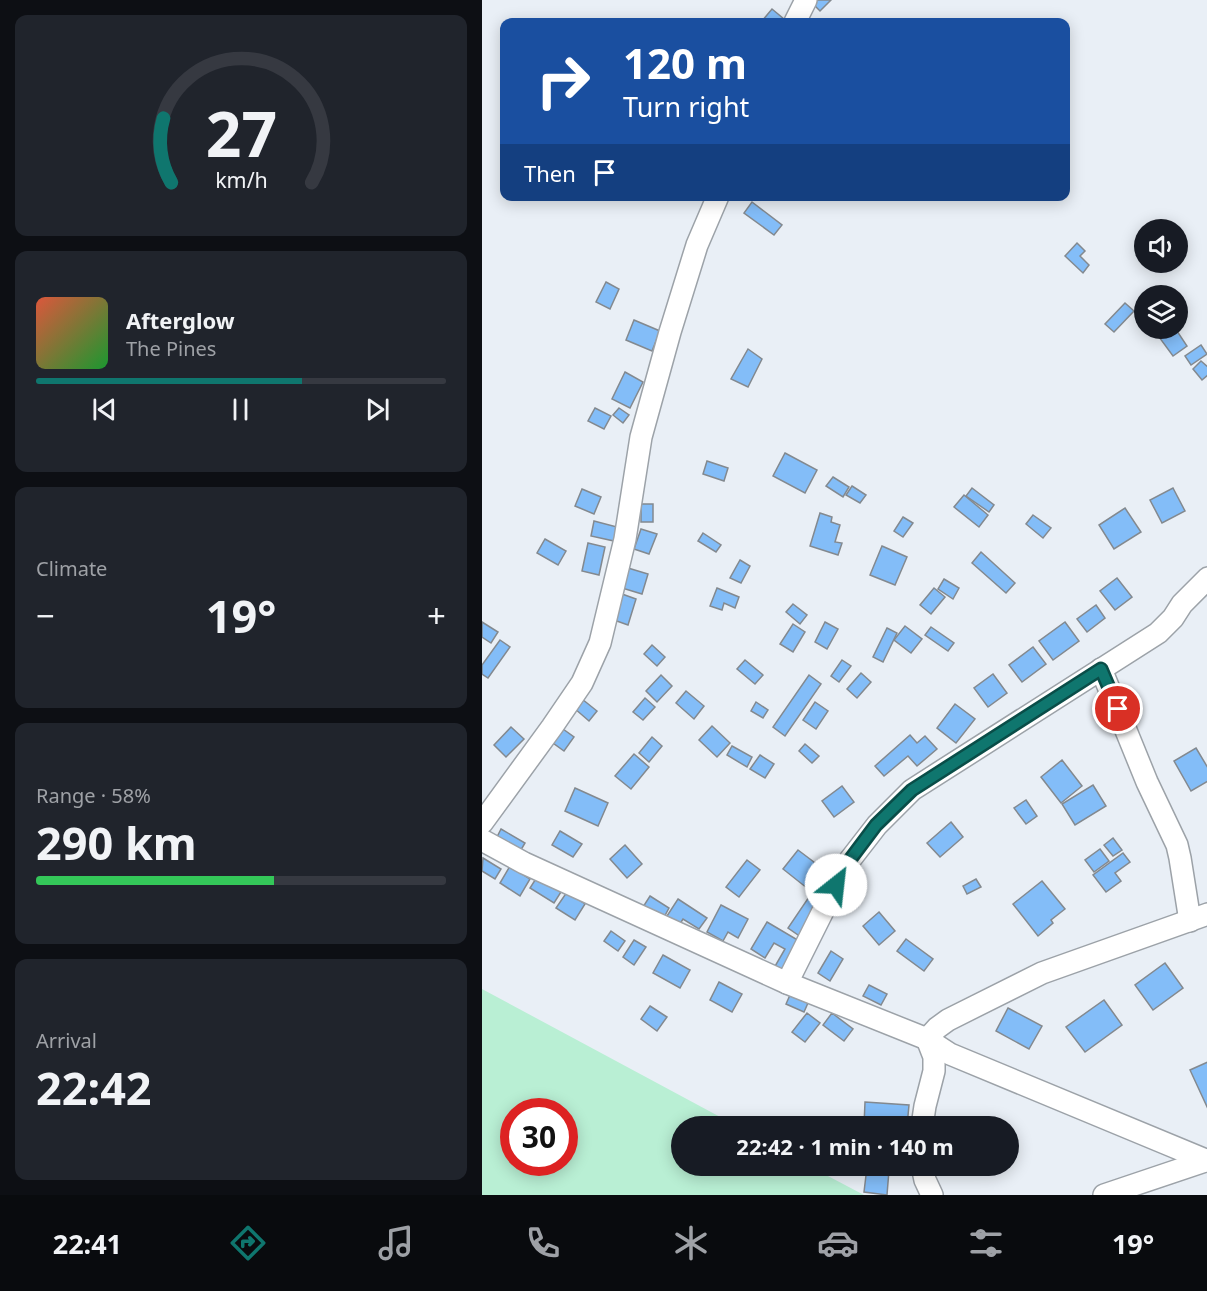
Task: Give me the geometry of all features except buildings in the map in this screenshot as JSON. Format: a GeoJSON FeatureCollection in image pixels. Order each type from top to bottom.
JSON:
{"type":"FeatureCollection","features":[{"type":"Feature","properties":{"kind":"street"},"geometry":{"type":"LineString","coordinates":[[797,18],[806,0]]}},
{"type":"Feature","properties":{"kind":"street"},"geometry":{"type":"LineString","coordinates":[[482,823],[576,692],[600,643],[625,539],[641,437],[697,245],[716,201]]}},
{"type":"Feature","properties":{"kind":"street"},"geometry":{"type":"LineString","coordinates":[[787,983],[846,865],[876,825],[912,790],[1158,633],[1208,578]]}},
{"type":"Feature","properties":{"kind":"street"},"geometry":{"type":"LineString","coordinates":[[927,1039],[948,1020],[1042,973],[1199,917],[1177,845],[1147,782],[1101,669]]}},
{"type":"Feature","properties":{"kind":"street"},"geometry":{"type":"LineString","coordinates":[[482,840],[524,863],[787,983],[927,1039],[950,1054],[1207,1160]]}},
{"type":"Feature","properties":{"kind":"street"},"geometry":{"type":"LineString","coordinates":[[923,1116],[934,1071],[934,1057],[927,1039]]}},
{"type":"Feature","properties":{"kind":"street"},"geometry":{"type":"LineString","coordinates":[[1104,1195],[1207,1160]]}},
{"type":"Feature","properties":{"kind":"street"},"geometry":{"type":"LineString","coordinates":[[924,1176],[932,1195]]}},
{"type":"Feature","properties":{"kind":"green space"},"geometry":{"type":"Polygon","coordinates":[[[482,989],[718,1116],[671,1116],[671,1176],[828,1176],[864,1195],[482,1195],[482,989]]]}},
{"type":"Feature","properties":{"kind":"route"},"geometry":{"type":"LineString","coordinates":[[836,885],[846,865],[876,825],[912,790],[1101,669],[1118,709]]}}]}
